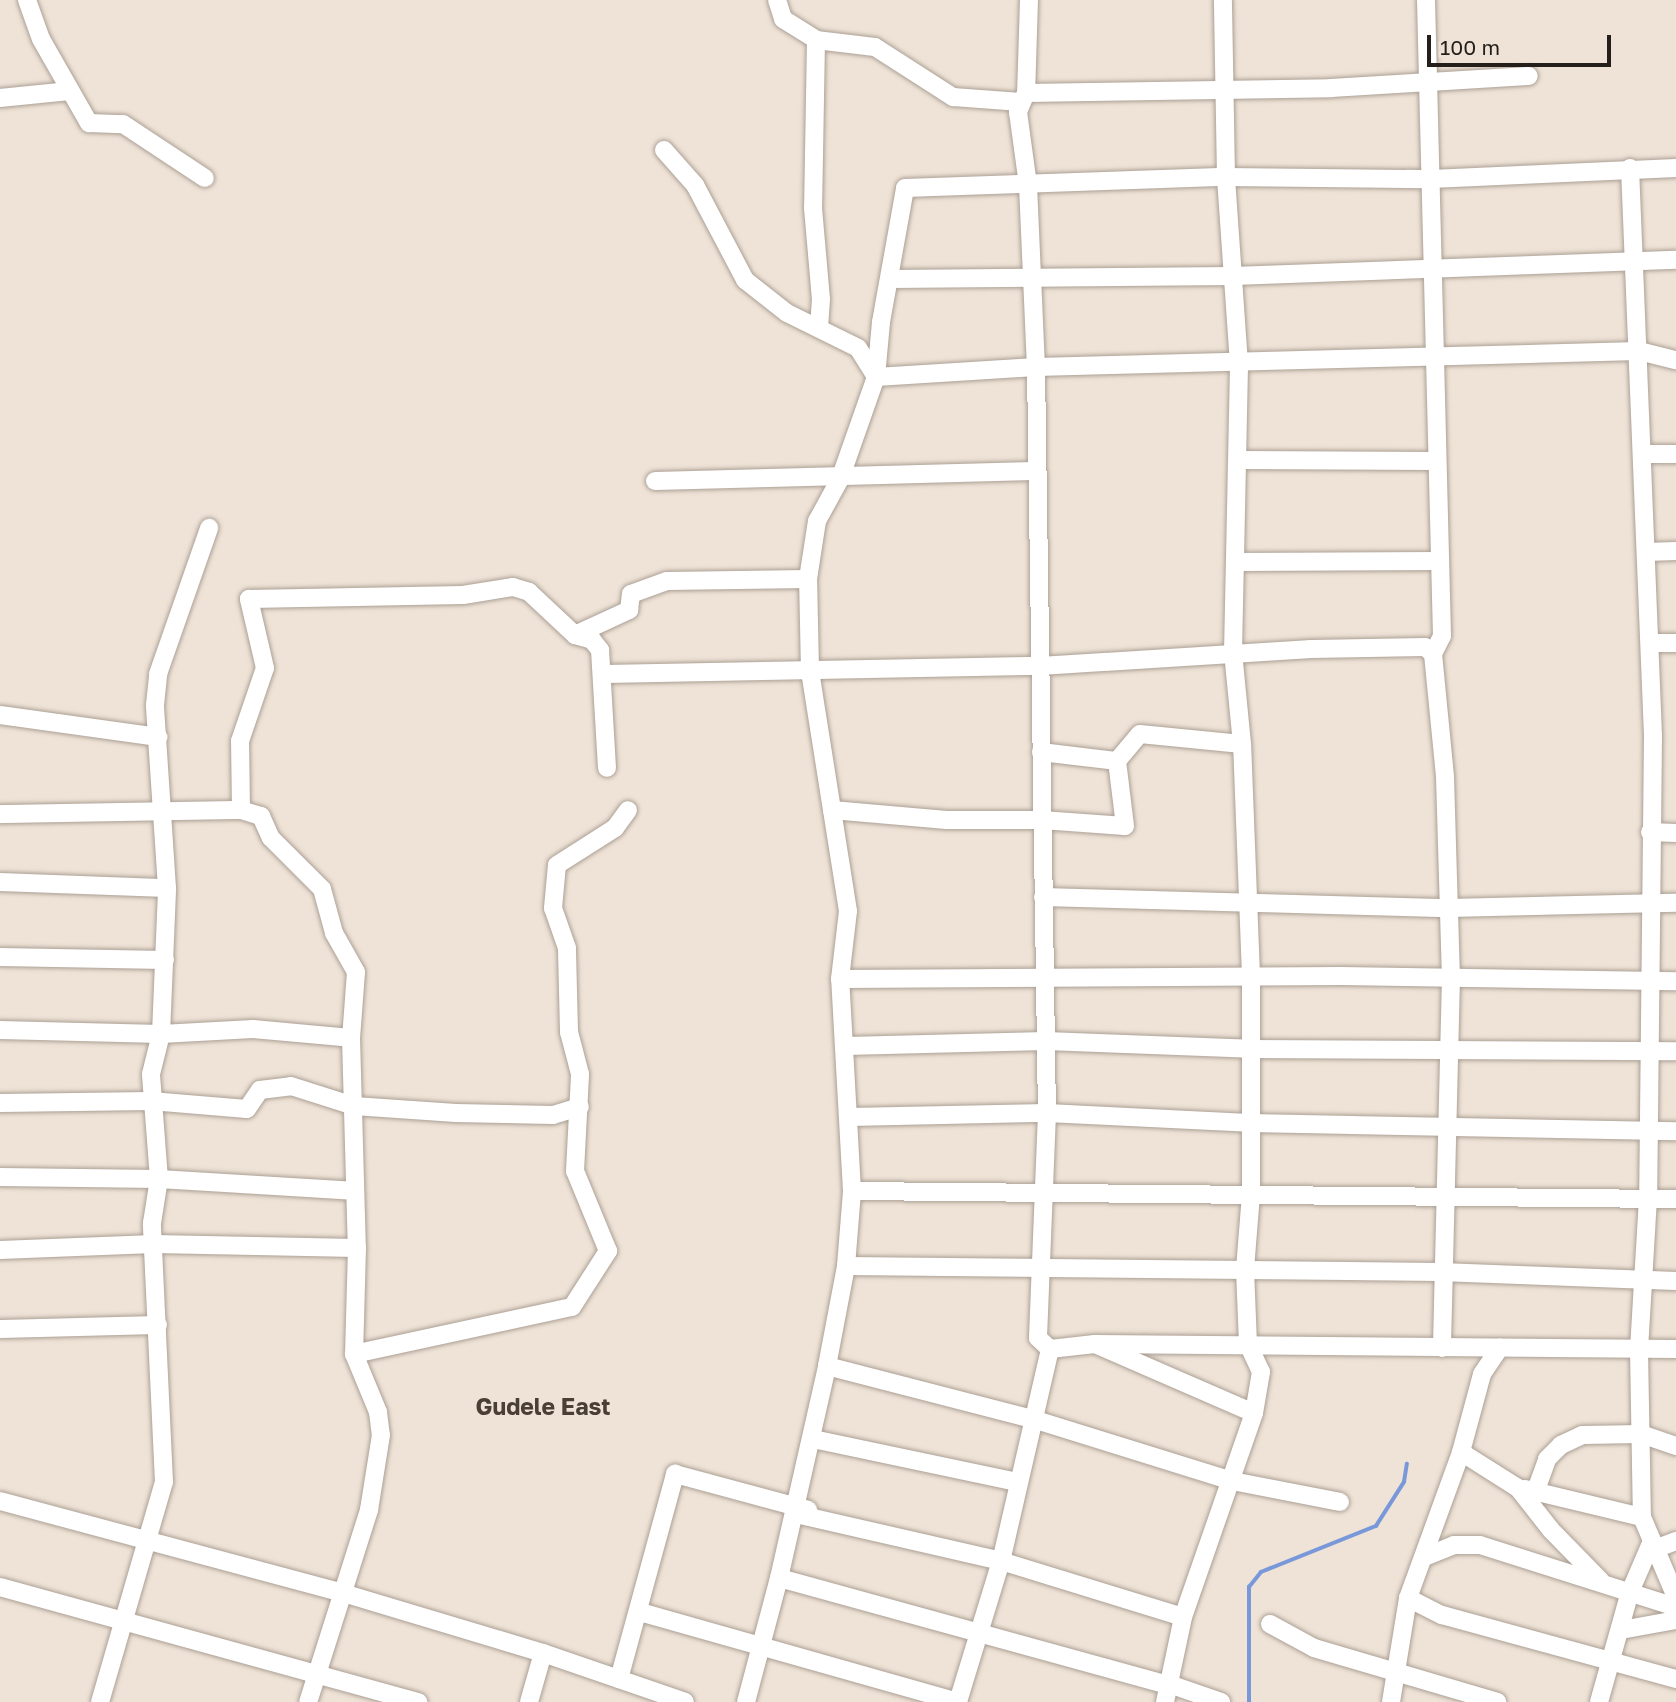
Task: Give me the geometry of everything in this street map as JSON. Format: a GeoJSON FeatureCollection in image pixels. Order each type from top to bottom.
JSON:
{"type":"FeatureCollection","features":[{"type":"Feature","properties":{"kind":"street"},"geometry":{"type":"LineString","coordinates":[[27,0],[41,39],[89,122],[123,124],[205,178]]}},
{"type":"Feature","properties":{"kind":"street"},"geometry":{"type":"LineString","coordinates":[[777,0],[783,19],[816,40],[875,47],[953,97],[1224,90],[1529,76]]}},
{"type":"Feature","properties":{"kind":"street"},"geometry":{"type":"LineString","coordinates":[[1029,0],[1019,142],[1028,185],[1036,367],[1034,471],[1047,1113],[1038,1338],[1050,1349],[1095,1344],[1676,1349]]}},
{"type":"Feature","properties":{"kind":"street"},"geometry":{"type":"LineString","coordinates":[[1169,1691],[1183,1617],[1254,1413],[1261,1372],[1248,1344],[1245,1269],[1251,1195],[1251,976],[1242,744],[1233,653],[1240,460],[1239,364],[1226,177],[1223,0]]}},
{"type":"Feature","properties":{"kind":"street"},"geometry":{"type":"LineString","coordinates":[[1426,0],[1436,357],[1437,561],[1442,636],[1433,654],[1445,777],[1451,977],[1446,1050],[1442,1348]]}},
{"type":"Feature","properties":{"kind":"street"},"geometry":{"type":"LineString","coordinates":[[816,40],[813,208],[821,299],[819,327]]}},
{"type":"Feature","properties":{"kind":"street"},"geometry":{"type":"LineString","coordinates":[[0,98],[70,91]]}},
{"type":"Feature","properties":{"kind":"street"},"geometry":{"type":"LineString","coordinates":[[664,150],[695,185],[745,281],[788,313],[858,348],[876,377]]}},
{"type":"Feature","properties":{"kind":"street"},"geometry":{"type":"LineString","coordinates":[[746,1702],[779,1578],[802,1512],[846,1266],[852,1191],[846,1046],[840,979],[848,911],[810,671],[808,579],[817,521],[840,479],[876,377],[905,188],[1226,177],[1431,179],[1676,168]]}},
{"type":"Feature","properties":{"kind":"street"},"geometry":{"type":"LineString","coordinates":[[1630,169],[1637,261],[1650,643],[1652,981],[1647,1131],[1648,1198],[1639,1350],[1642,1517],[1676,1597]]}},
{"type":"Feature","properties":{"kind":"street"},"geometry":{"type":"LineString","coordinates":[[890,279],[1233,276],[1434,266],[1676,260]]}},
{"type":"Feature","properties":{"kind":"street"},"geometry":{"type":"LineString","coordinates":[[876,377],[1036,367],[1239,364],[1639,351],[1676,360]]}},
{"type":"Feature","properties":{"kind":"street"},"geometry":{"type":"LineString","coordinates":[[1644,454],[1676,454]]}},
{"type":"Feature","properties":{"kind":"street"},"geometry":{"type":"LineString","coordinates":[[1240,460],[1436,461]]}},
{"type":"Feature","properties":{"kind":"street"},"geometry":{"type":"LineString","coordinates":[[655,481],[840,479],[1034,471]]}},
{"type":"Feature","properties":{"kind":"street"},"geometry":{"type":"LineString","coordinates":[[100,1702],[164,1482],[154,1244],[159,1179],[151,1101],[151,1073],[161,1034],[167,888],[161,815],[158,674],[209,528]]}},
{"type":"Feature","properties":{"kind":"street"},"geometry":{"type":"LineString","coordinates":[[1646,552],[1676,551]]}},
{"type":"Feature","properties":{"kind":"street"},"geometry":{"type":"LineString","coordinates":[[1237,562],[1437,561]]}},
{"type":"Feature","properties":{"kind":"street"},"geometry":{"type":"LineString","coordinates":[[575,635],[629,610],[631,594],[667,581],[808,579]]}},
{"type":"Feature","properties":{"kind":"street"},"geometry":{"type":"LineString","coordinates":[[241,810],[240,741],[265,668],[250,599],[463,595],[513,587],[529,592],[575,635],[592,640],[600,650],[605,674],[607,768]]}},
{"type":"Feature","properties":{"kind":"street"},"geometry":{"type":"LineString","coordinates":[[1650,643],[1676,643]]}},
{"type":"Feature","properties":{"kind":"street"},"geometry":{"type":"LineString","coordinates":[[605,674],[1040,666],[1233,653],[1424,648],[1433,654]]}},
{"type":"Feature","properties":{"kind":"street"},"geometry":{"type":"LineString","coordinates":[[0,715],[158,737]]}},
{"type":"Feature","properties":{"kind":"street"},"geometry":{"type":"LineString","coordinates":[[832,810],[947,820],[1042,820],[1125,825],[1116,761],[1140,734],[1242,744]]}},
{"type":"Feature","properties":{"kind":"street"},"geometry":{"type":"LineString","coordinates":[[1041,752],[1116,761]]}},
{"type":"Feature","properties":{"kind":"street"},"geometry":{"type":"LineString","coordinates":[[0,814],[161,815],[241,810],[261,816],[271,838],[322,889],[334,933],[356,972],[351,1038],[354,1106],[352,1191],[357,1248],[354,1354],[378,1412],[381,1435],[369,1510],[308,1702]]}},
{"type":"Feature","properties":{"kind":"street"},"geometry":{"type":"LineString","coordinates":[[354,1354],[572,1307],[608,1251],[575,1171],[573,1145],[580,1107],[580,1074],[569,1032],[567,948],[553,908],[557,865],[615,828],[628,810]]}},
{"type":"Feature","properties":{"kind":"street"},"geometry":{"type":"LineString","coordinates":[[1650,832],[1676,833]]}},
{"type":"Feature","properties":{"kind":"street"},"geometry":{"type":"LineString","coordinates":[[0,882],[167,888]]}},
{"type":"Feature","properties":{"kind":"street"},"geometry":{"type":"LineString","coordinates":[[1043,897],[1249,905],[1448,908],[1676,903]]}},
{"type":"Feature","properties":{"kind":"street"},"geometry":{"type":"LineString","coordinates":[[0,957],[165,960]]}},
{"type":"Feature","properties":{"kind":"street"},"geometry":{"type":"LineString","coordinates":[[840,979],[1251,976],[1676,981]]}},
{"type":"Feature","properties":{"kind":"street"},"geometry":{"type":"LineString","coordinates":[[0,1030],[161,1034],[253,1029],[351,1038]]}},
{"type":"Feature","properties":{"kind":"street"},"geometry":{"type":"LineString","coordinates":[[846,1046],[1046,1041],[1250,1049],[1676,1051]]}},
{"type":"Feature","properties":{"kind":"street"},"geometry":{"type":"LineString","coordinates":[[0,1103],[151,1101],[247,1109],[260,1090],[291,1086],[354,1106],[553,1115],[580,1107]]}},
{"type":"Feature","properties":{"kind":"street"},"geometry":{"type":"LineString","coordinates":[[850,1117],[1047,1113],[1249,1124],[1446,1125],[1676,1131]]}},
{"type":"Feature","properties":{"kind":"street"},"geometry":{"type":"LineString","coordinates":[[0,1177],[159,1179],[352,1191]]}},
{"type":"Feature","properties":{"kind":"street"},"geometry":{"type":"LineString","coordinates":[[852,1191],[1445,1199],[1676,1199]]}},
{"type":"Feature","properties":{"kind":"street"},"geometry":{"type":"LineString","coordinates":[[0,1250],[154,1244],[357,1248]]}},
{"type":"Feature","properties":{"kind":"street"},"geometry":{"type":"LineString","coordinates":[[846,1266],[1043,1265],[1441,1272],[1641,1282],[1676,1281]]}},
{"type":"Feature","properties":{"kind":"street"},"geometry":{"type":"LineString","coordinates":[[0,1329],[158,1325]]}},
{"type":"Feature","properties":{"kind":"street"},"geometry":{"type":"LineString","coordinates":[[1095,1344],[1254,1413]]}},
{"type":"Feature","properties":{"kind":"street"},"geometry":{"type":"LineString","coordinates":[[1391,1702],[1398,1673],[1408,1598],[1427,1556],[1461,1452],[1482,1374],[1500,1348]]}},
{"type":"Feature","properties":{"kind":"street"},"geometry":{"type":"LineString","coordinates":[[640,1612],[959,1702],[1001,1561],[1017,1482],[1036,1420],[1050,1349]]}},
{"type":"Feature","properties":{"kind":"street"},"geometry":{"type":"LineString","coordinates":[[827,1366],[1036,1420],[1232,1481],[1340,1502]]}},
{"type":"Feature","properties":{"kind":"street"},"geometry":{"type":"LineString","coordinates":[[1527,1489],[1547,1459],[1561,1444],[1583,1434],[1641,1434],[1676,1446]]}},
{"type":"Feature","properties":{"kind":"street"},"geometry":{"type":"LineString","coordinates":[[813,1439],[1017,1482]]}},
{"type":"Feature","properties":{"kind":"street"},"geometry":{"type":"LineString","coordinates":[[1461,1452],[1527,1489],[1642,1517]]}},
{"type":"Feature","properties":{"kind":"street"},"geometry":{"type":"LineString","coordinates":[[618,1679],[640,1612],[674,1474],[802,1512],[1001,1561],[1183,1617]]}},
{"type":"Feature","properties":{"kind":"street"},"geometry":{"type":"LineString","coordinates":[[1527,1489],[1550,1530],[1604,1583]]}},
{"type":"Feature","properties":{"kind":"street"},"geometry":{"type":"LineString","coordinates":[[0,1501],[343,1593],[543,1653],[685,1702]]}},
{"type":"Feature","properties":{"kind":"street"},"geometry":{"type":"LineString","coordinates":[[1653,1545],[1676,1541]]}},
{"type":"Feature","properties":{"kind":"street"},"geometry":{"type":"LineString","coordinates":[[1427,1556],[1454,1545],[1480,1545],[1676,1607]]}},
{"type":"Feature","properties":{"kind":"street"},"geometry":{"type":"LineString","coordinates":[[1599,1702],[1630,1592],[1653,1545]]}},
{"type":"Feature","properties":{"kind":"street"},"geometry":{"type":"LineString","coordinates":[[779,1578],[980,1632],[1169,1691],[1221,1702]]}},
{"type":"Feature","properties":{"kind":"street"},"geometry":{"type":"LineString","coordinates":[[0,1587],[418,1702]]}},
{"type":"Feature","properties":{"kind":"street"},"geometry":{"type":"LineString","coordinates":[[1408,1598],[1442,1615],[1611,1658],[1676,1679]]}},
{"type":"Feature","properties":{"kind":"street"},"geometry":{"type":"LineString","coordinates":[[1621,1630],[1676,1620]]}},
{"type":"Feature","properties":{"kind":"street"},"geometry":{"type":"LineString","coordinates":[[1270,1624],[1314,1648],[1497,1702]]}},
{"type":"Feature","properties":{"kind":"street"},"geometry":{"type":"LineString","coordinates":[[528,1702],[543,1653]]}},
{"type":"Feature","properties":{"kind":"waterway"},"geometry":{"type":"LineString","coordinates":[[1249,1702],[1249,1587],[1261,1572],[1376,1526],[1404,1482],[1407,1464]]}},
{"type":"Feature","properties":{"kind":"district","name":"Gudele East"},"geometry":{"type":"Point","coordinates":[543,1406]}}]}
